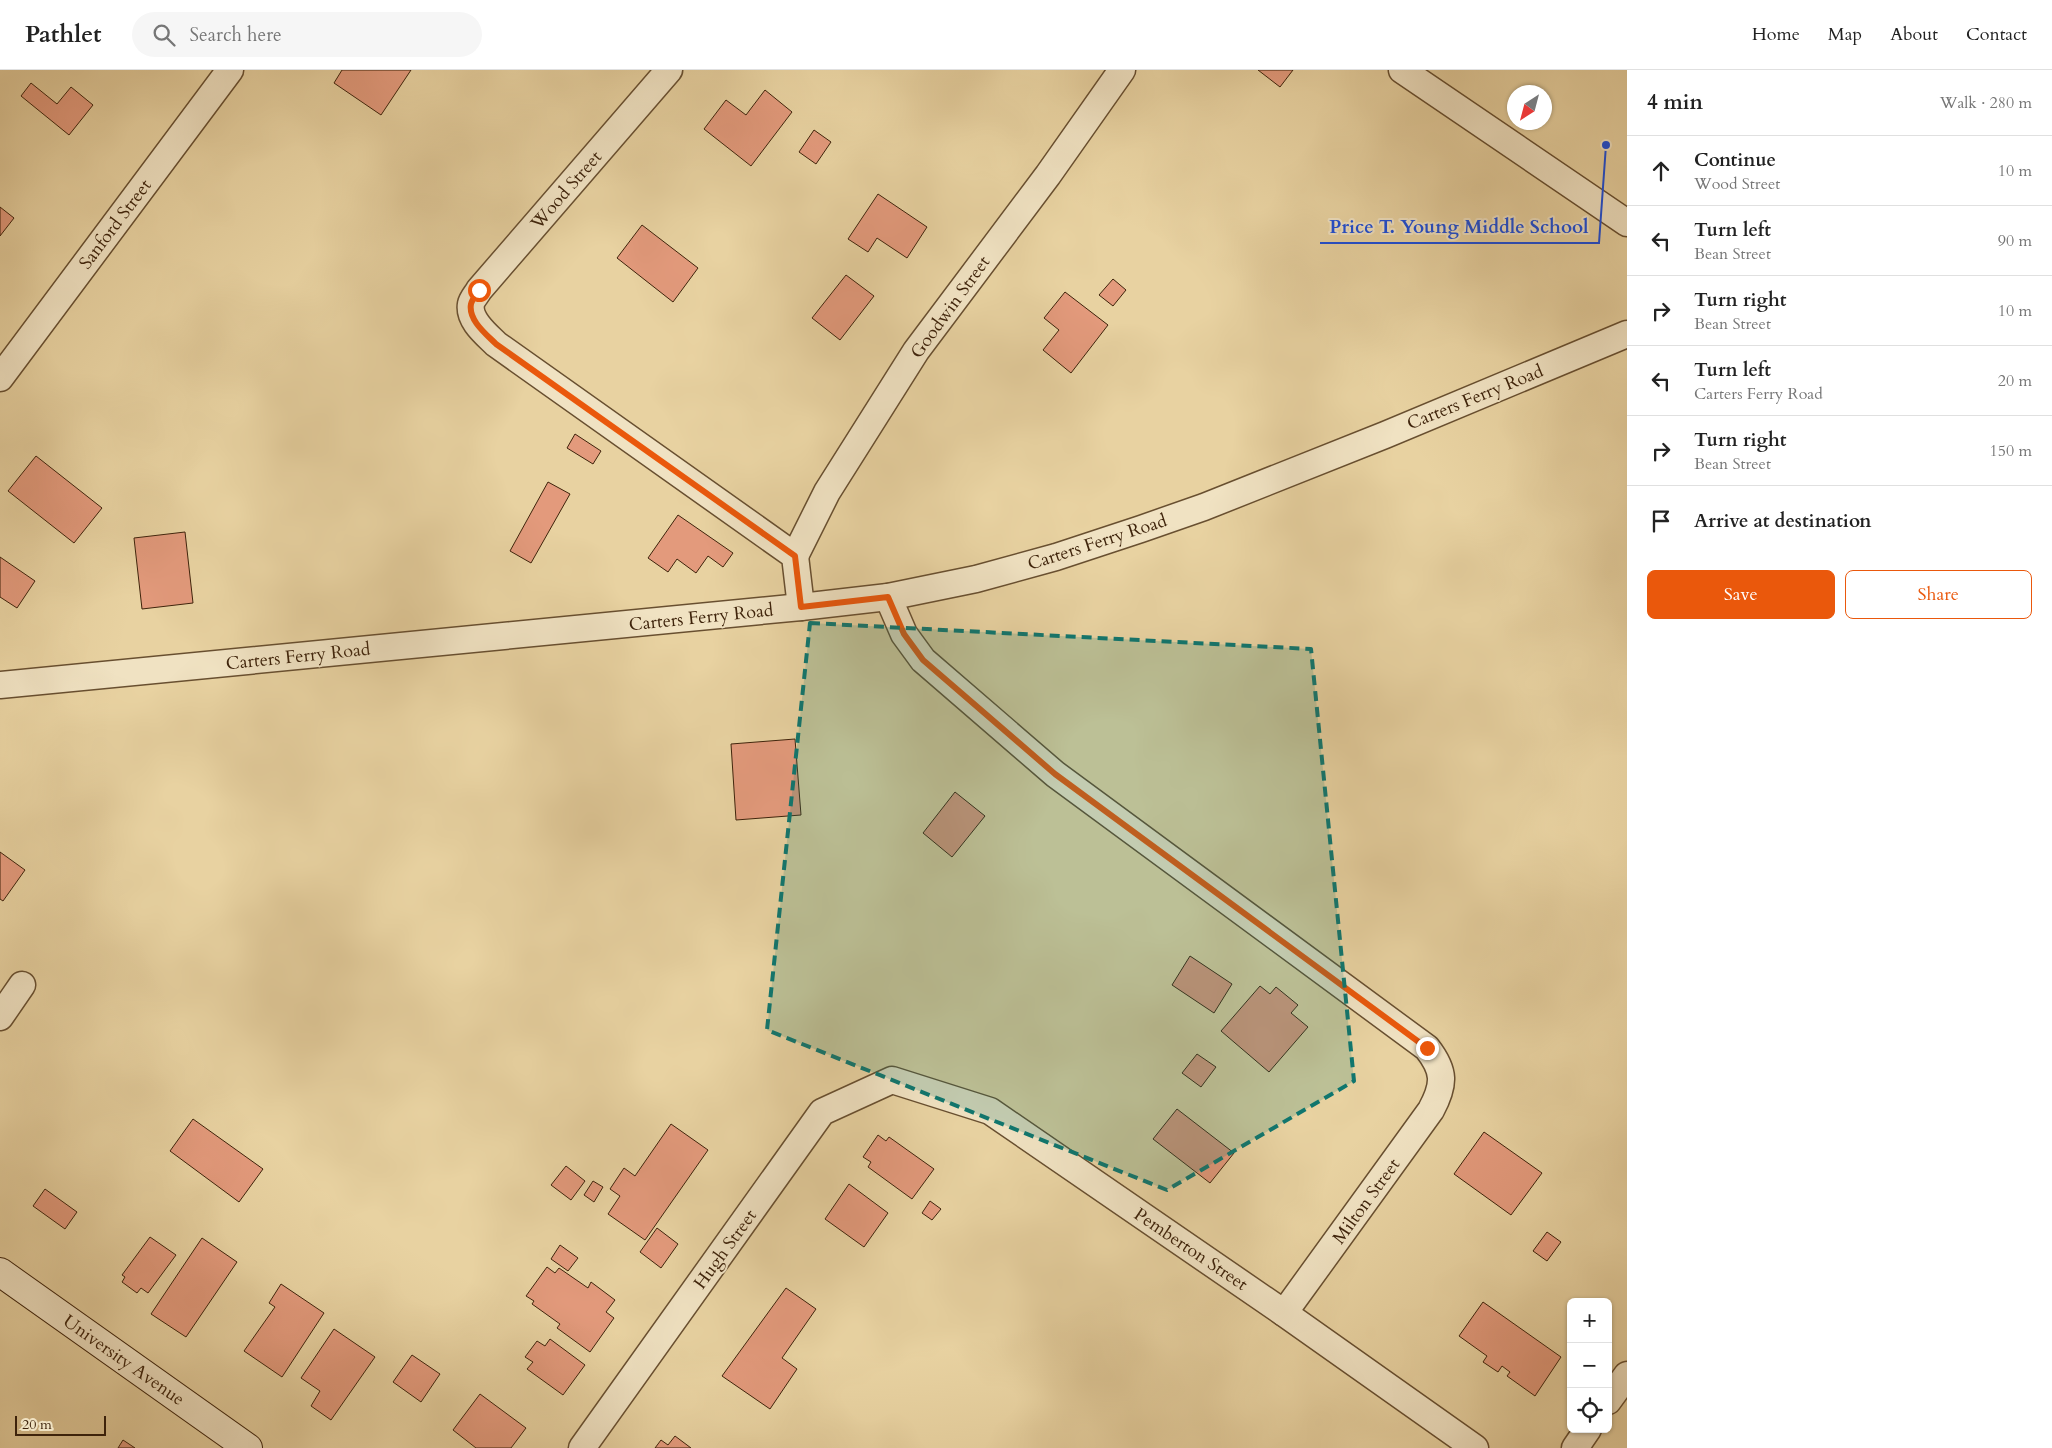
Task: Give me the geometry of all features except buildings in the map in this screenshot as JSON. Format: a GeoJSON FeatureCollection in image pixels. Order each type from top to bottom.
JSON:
{"type":"FeatureCollection","features":[{"type":"Feature","properties":{"kind":"street","name":"Sanford Street"},"geometry":{"type":"LineString","coordinates":[[0,378],[230,70]]}},
{"type":"Feature","properties":{"kind":"street","name":"Wood Street"},"geometry":{"type":"LineString","coordinates":[[670,70],[479,290],[471,303],[472,314],[484,332],[496,344],[795,556]]}},
{"type":"Feature","properties":{"kind":"street","name":"Goodwin Street"},"geometry":{"type":"LineString","coordinates":[[795,556],[827,492],[916,351],[1048,175],[1122,70]]}},
{"type":"Feature","properties":{"kind":"street"},"geometry":{"type":"LineString","coordinates":[[1402,70],[1627,223]]}},
{"type":"Feature","properties":{"kind":"street","name":"Carters Ferry Road"},"geometry":{"type":"LineString","coordinates":[[0,685],[801,607],[888,597],[976,580],[1056,557],[1168,520],[1385,435],[1627,334]]}},
{"type":"Feature","properties":{"kind":"street"},"geometry":{"type":"LineString","coordinates":[[795,556],[801,607]]}},
{"type":"Feature","properties":{"kind":"street","name":"Milton Street"},"geometry":{"type":"LineString","coordinates":[[888,597],[911,646],[939,674],[1055,774],[1427,1048],[1437,1061],[1442,1075],[1441,1086],[1437,1098],[1424,1121],[1284,1313]]}},
{"type":"Feature","properties":{"kind":"street"},"geometry":{"type":"LineString","coordinates":[[0,1017],[22,985]]}},
{"type":"Feature","properties":{"kind":"street","name":"Pemberton Street"},"geometry":{"type":"LineString","coordinates":[[892,1080],[990,1111],[1284,1313],[1475,1448]]}},
{"type":"Feature","properties":{"kind":"street","name":"Hugh Street"},"geometry":{"type":"LineString","coordinates":[[582,1448],[822,1112],[892,1080]]}},
{"type":"Feature","properties":{"kind":"street","name":"University Avenue"},"geometry":{"type":"LineString","coordinates":[[0,1272],[248,1448]]}},
{"type":"Feature","properties":{"kind":"street"},"geometry":{"type":"LineString","coordinates":[[1612,1396],[1627,1375]]}},
{"type":"Feature","properties":{"kind":"street"},"geometry":{"type":"LineString","coordinates":[[1574,1448],[1585,1433]]}},
{"type":"Feature","properties":{"kind":"highlighted area"},"geometry":{"type":"Polygon","coordinates":[[[810,623],[1311,649],[1354,1081],[1167,1190],[767,1030],[810,623]]]}},
{"type":"Feature","properties":{"kind":"place","name":"Price T. Young Middle School"},"geometry":{"type":"Point","coordinates":[1606,145]}},
{"type":"Feature","properties":{"kind":"route"},"geometry":{"type":"LineString","coordinates":[[479,290],[471,303],[472,314],[476,322],[496,344],[795,556],[801,607],[888,597],[904,634],[923,660],[1055,774],[1427,1048]]}}]}
